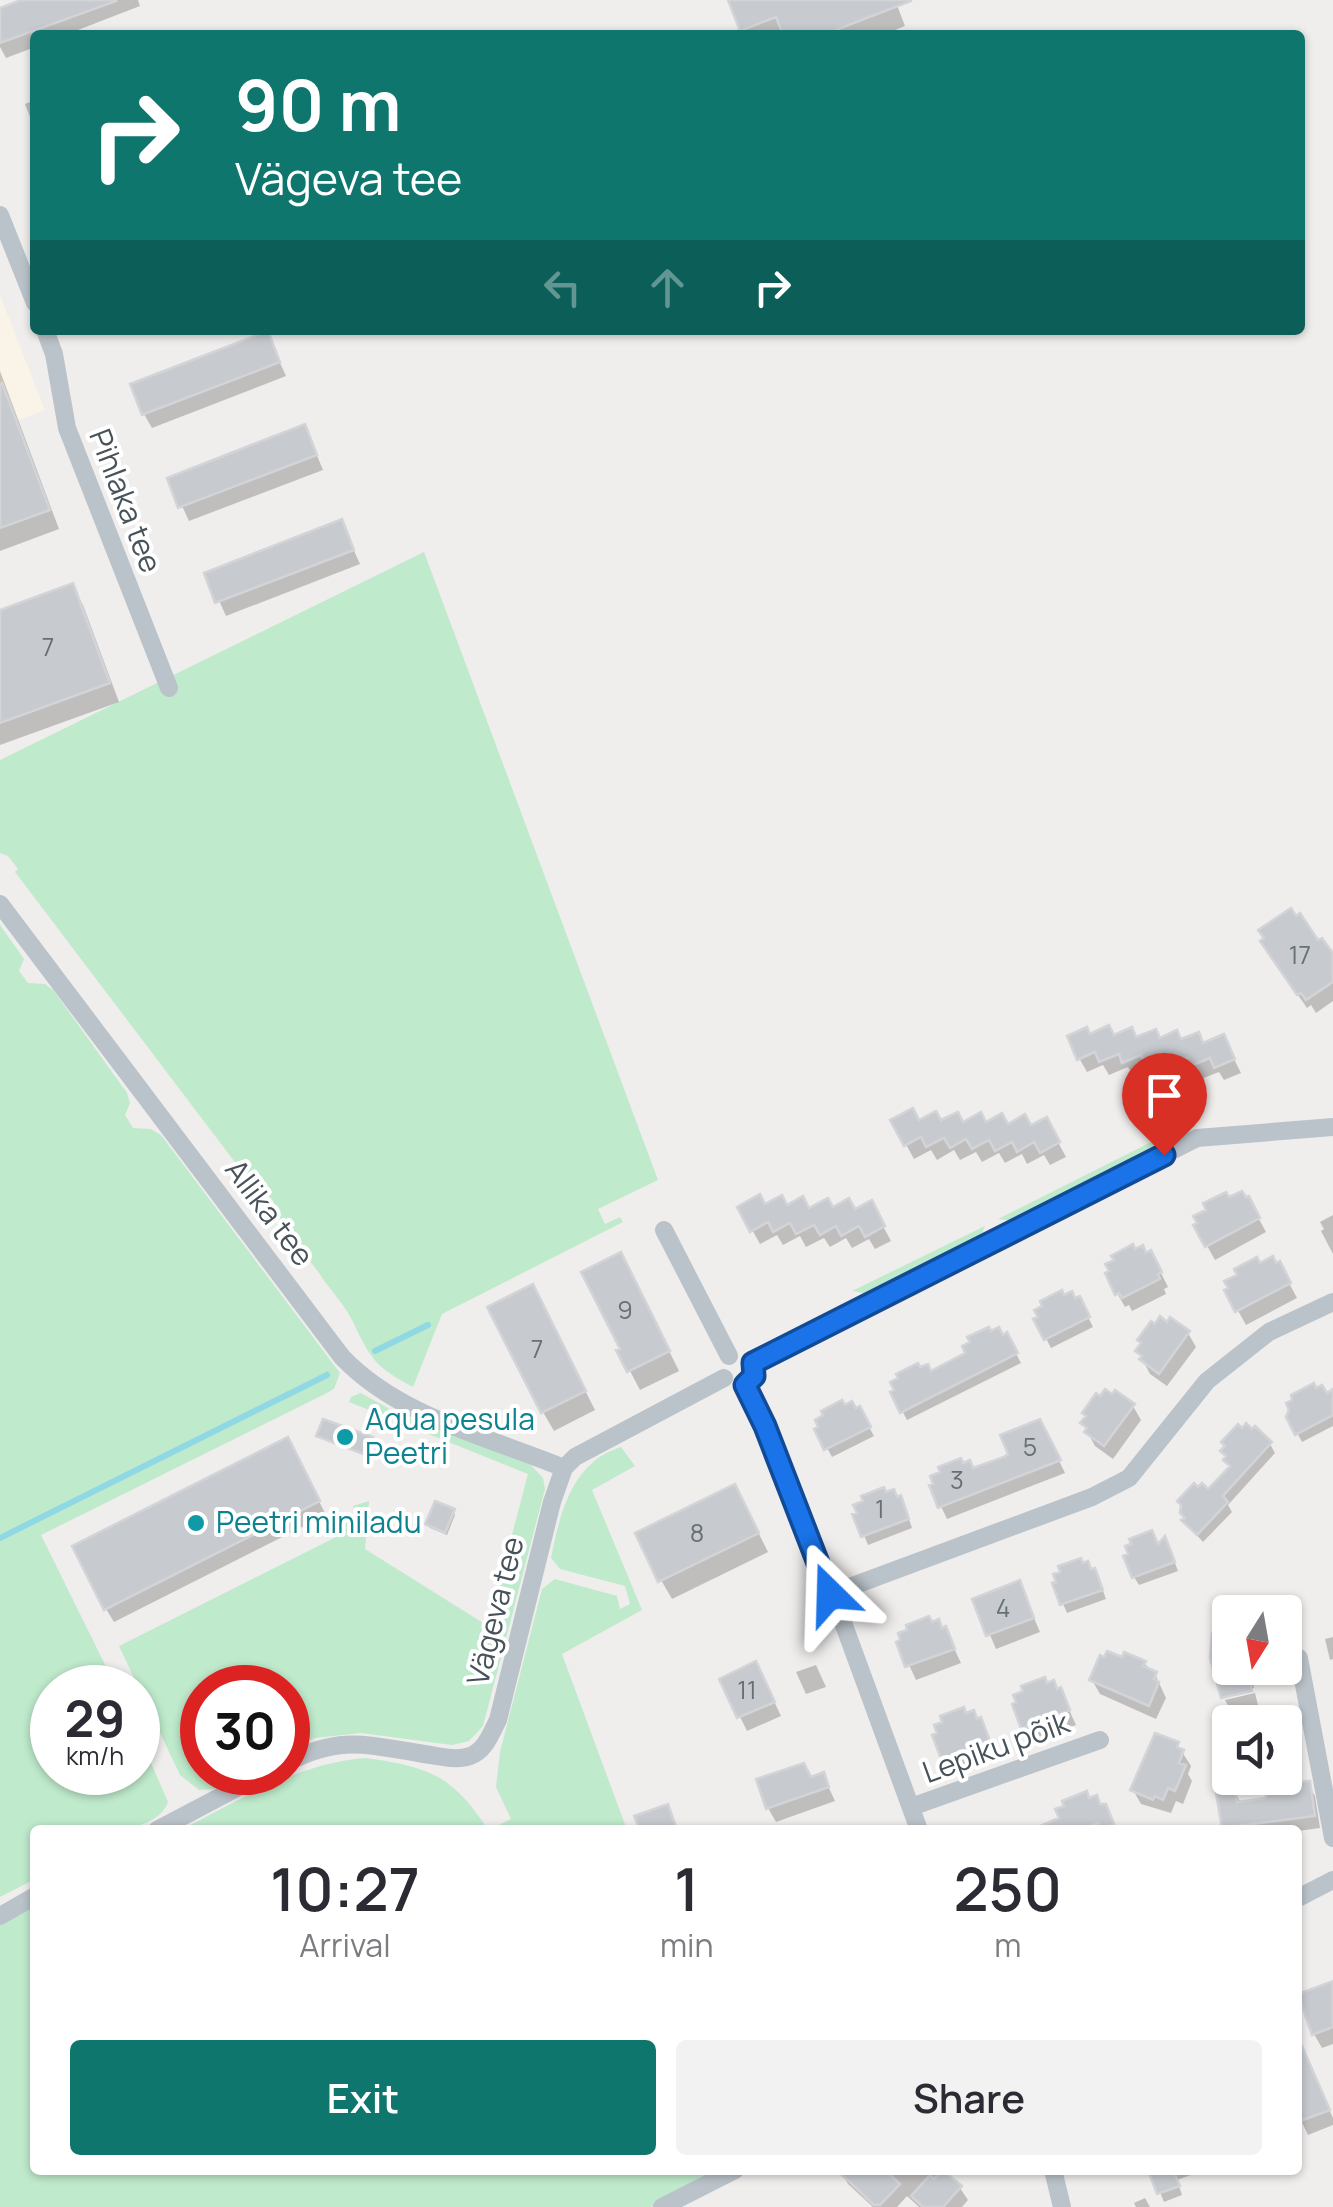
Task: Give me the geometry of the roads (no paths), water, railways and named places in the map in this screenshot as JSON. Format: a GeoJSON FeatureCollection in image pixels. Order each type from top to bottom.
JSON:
{"type":"FeatureCollection","features":[{"type":"Feature","properties":{"kind":"street"},"geometry":{"type":"LineString","coordinates":[[0,215],[30,290]]}},
{"type":"Feature","properties":{"kind":"street","name":"Pihlaka tee"},"geometry":{"type":"LineString","coordinates":[[47,335],[67,428],[169,688]]}},
{"type":"Feature","properties":{"kind":"street","name":"Allika tee"},"geometry":{"type":"LineString","coordinates":[[0,904],[358,1374],[401,1402],[564,1468]]}},
{"type":"Feature","properties":{"kind":"street"},"geometry":{"type":"LineString","coordinates":[[753,1363],[1197,1138],[1333,1127]]}},
{"type":"Feature","properties":{"kind":"street"},"geometry":{"type":"LineString","coordinates":[[664,1230],[729,1356]]}},
{"type":"Feature","properties":{"kind":"street"},"geometry":{"type":"LineString","coordinates":[[830,1594],[1092,1497],[1130,1478],[1207,1381],[1269,1332],[1333,1302]]}},
{"type":"Feature","properties":{"kind":"street"},"geometry":{"type":"LineString","coordinates":[[744,1354],[753,1363],[754,1376],[745,1385],[730,1385],[724,1378],[721,1368],[729,1356],[744,1354]]}},
{"type":"Feature","properties":{"kind":"street"},"geometry":{"type":"LineString","coordinates":[[564,1468],[596,1444],[724,1378]]}},
{"type":"Feature","properties":{"kind":"street"},"geometry":{"type":"LineString","coordinates":[[745,1385],[765,1426],[918,1825]]}},
{"type":"Feature","properties":{"kind":"street","name":"Vägeva tee"},"geometry":{"type":"LineString","coordinates":[[310,1753],[332,1744],[360,1744],[450,1758],[470,1756],[484,1746],[498,1720],[564,1468]]}},
{"type":"Feature","properties":{"kind":"street"},"geometry":{"type":"LineString","coordinates":[[1302,1674],[1333,1838]]}},
{"type":"Feature","properties":{"kind":"street","name":"Lepiku põik"},"geometry":{"type":"LineString","coordinates":[[911,1807],[1100,1740]]}},
{"type":"Feature","properties":{"kind":"street"},"geometry":{"type":"LineString","coordinates":[[166,1825],[223,1795]]}},
{"type":"Feature","properties":{"kind":"street"},"geometry":{"type":"LineString","coordinates":[[1302,1896],[1333,1880]]}},
{"type":"Feature","properties":{"kind":"street"},"geometry":{"type":"LineString","coordinates":[[0,1907],[30,1896]]}},
{"type":"Feature","properties":{"kind":"street"},"geometry":{"type":"LineString","coordinates":[[0,1916],[30,1897]]}},
{"type":"Feature","properties":{"kind":"street"},"geometry":{"type":"LineString","coordinates":[[662,2207],[724,2175]]}},
{"type":"Feature","properties":{"kind":"street"},"geometry":{"type":"LineString","coordinates":[[1054,2175],[1062,2207]]}},
{"type":"Feature","properties":{"kind":"waterway"},"geometry":{"type":"LineString","coordinates":[[375,1351],[428,1325]]}},
{"type":"Feature","properties":{"kind":"waterway"},"geometry":{"type":"LineString","coordinates":[[0,1538],[327,1375]]}},
{"type":"Feature","properties":{"kind":"place","name":"Aqua pesula Peetri"},"geometry":{"type":"Point","coordinates":[345,1437]}},
{"type":"Feature","properties":{"kind":"place","name":"Peetri miniladu"},"geometry":{"type":"Point","coordinates":[196,1523]}}]}
